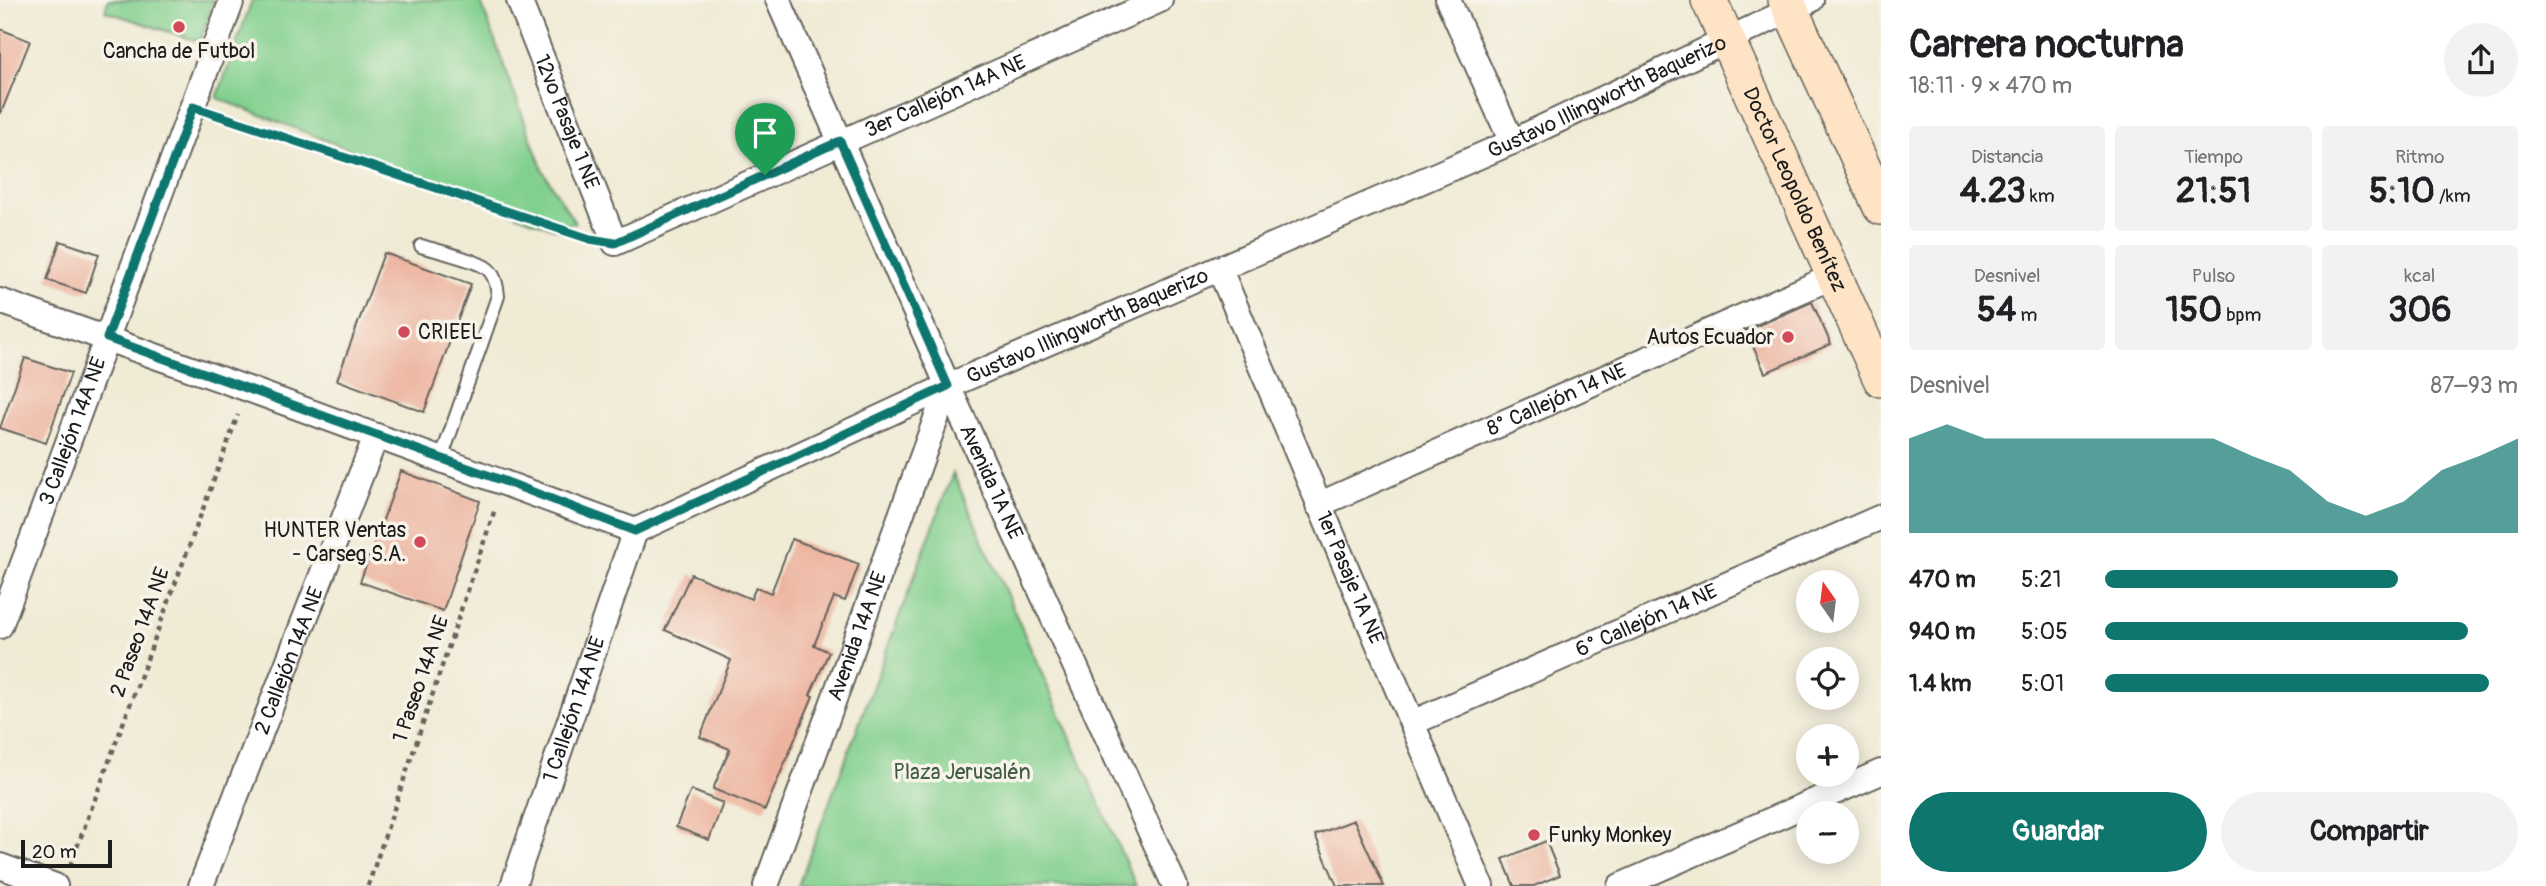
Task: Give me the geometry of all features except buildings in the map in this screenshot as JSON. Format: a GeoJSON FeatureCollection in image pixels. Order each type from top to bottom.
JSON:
{"type":"FeatureCollection","features":[{"type":"Feature","properties":{"kind":"street","name":"3 Callejón 14A NE"},"geometry":{"type":"LineString","coordinates":[[0,626],[232,0]]}},
{"type":"Feature","properties":{"kind":"street","name":"12vo Pasaje 1 NE"},"geometry":{"type":"LineString","coordinates":[[519,0],[615,243]]}},
{"type":"Feature","properties":{"kind":"street","name":"Avenida 1A NE"},"geometry":{"type":"LineString","coordinates":[[778,0],[948,386],[1175,886]]}},
{"type":"Feature","properties":{"kind":"street","name":"3er Callejón 14A NE"},"geometry":{"type":"LineString","coordinates":[[615,243],[1160,0]]}},
{"type":"Feature","properties":{"kind":"street"},"geometry":{"type":"LineString","coordinates":[[1448,0],[1512,142]]}},
{"type":"Feature","properties":{"kind":"street","name":"Doctor Leopoldo Benítez"},"geometry":{"type":"LineString","coordinates":[[1709,0],[1881,379]]}},
{"type":"Feature","properties":{"kind":"street"},"geometry":{"type":"LineString","coordinates":[[1796,3],[1879,198]]}},
{"type":"Feature","properties":{"kind":"street","name":"Gustavo Illingworth Baquerizo"},"geometry":{"type":"LineString","coordinates":[[635,531],[948,386],[1512,142],[1727,40],[1796,3]]}},
{"type":"Feature","properties":{"kind":"street","name":"1er Pasaje 1A NE"},"geometry":{"type":"LineString","coordinates":[[1220,270],[1481,886]]}},
{"type":"Feature","properties":{"kind":"street","name":"8° Callejón 14 NE"},"geometry":{"type":"LineString","coordinates":[[1318,505],[1834,276]]}},
{"type":"Feature","properties":{"kind":"street"},"geometry":{"type":"LineString","coordinates":[[0,301],[504,481],[635,531]]}},
{"type":"Feature","properties":{"kind":"street","name":"Avenida 14A NE"},"geometry":{"type":"LineString","coordinates":[[766,886],[948,386]]}},
{"type":"Feature","properties":{"kind":"street","name":"2 Callejón 14A NE"},"geometry":{"type":"LineString","coordinates":[[201,886],[376,436]]}},
{"type":"Feature","properties":{"kind":"street","name":"6° Callejón 14 NE"},"geometry":{"type":"LineString","coordinates":[[1412,723],[1881,517]]}},
{"type":"Feature","properties":{"kind":"street","name":"1 Callejón 14A NE"},"geometry":{"type":"LineString","coordinates":[[513,886],[635,531]]}},
{"type":"Feature","properties":{"kind":"street"},"geometry":{"type":"LineString","coordinates":[[1620,886],[1881,772]]}},
{"type":"Feature","properties":{"kind":"street"},"geometry":{"type":"LineString","coordinates":[[0,866],[61,879]]}},
{"type":"Feature","properties":{"kind":"lane"},"geometry":{"type":"LineString","coordinates":[[421,246],[486,267],[498,288],[498,296],[441,459]]}},
{"type":"Feature","properties":{"kind":"path"},"geometry":{"type":"LineString","coordinates":[[193,107],[590,239],[615,243]]}},
{"type":"Feature","properties":{"kind":"path","name":"2 Paseo 14A NE"},"geometry":{"type":"LineString","coordinates":[[61,879],[248,389]]}},
{"type":"Feature","properties":{"kind":"path","name":"1 Paseo 14A NE"},"geometry":{"type":"LineString","coordinates":[[368,886],[504,481]]}},
{"type":"Feature","properties":{"kind":"green space","name":"Cancha de Futbol"},"geometry":{"type":"Polygon","coordinates":[[[108,0],[214,0],[200,42],[105,11],[108,0]]]}},
{"type":"Feature","properties":{"kind":"green space"},"geometry":{"type":"Polygon","coordinates":[[[252,0],[480,0],[543,171],[575,223],[554,229],[217,98],[252,0]]]}},
{"type":"Feature","properties":{"kind":"green space","name":"Plaza Jerusalén"},"geometry":{"type":"Polygon","coordinates":[[[953,473],[1136,886],[798,886],[953,473]]]}},
{"type":"Feature","properties":{"kind":"place","name":"Cancha de Futbol"},"geometry":{"type":"Point","coordinates":[179,27]}},
{"type":"Feature","properties":{"kind":"place","name":"CRIEEL"},"geometry":{"type":"Point","coordinates":[404,332]}},
{"type":"Feature","properties":{"kind":"place","name":"Autos Ecuador"},"geometry":{"type":"Point","coordinates":[1788,337]}},
{"type":"Feature","properties":{"kind":"place","name":"HUNTER Ventas - Carseg S.A."},"geometry":{"type":"Point","coordinates":[420,542]}},
{"type":"Feature","properties":{"kind":"place","name":"Funky Monkey"},"geometry":{"type":"Point","coordinates":[1534,835]}},
{"type":"Feature","properties":{"kind":"route"},"geometry":{"type":"LineString","coordinates":[[193,107],[590,239],[615,243],[765,175],[840,141],[948,386],[635,531],[107,338],[193,107]]}}]}
